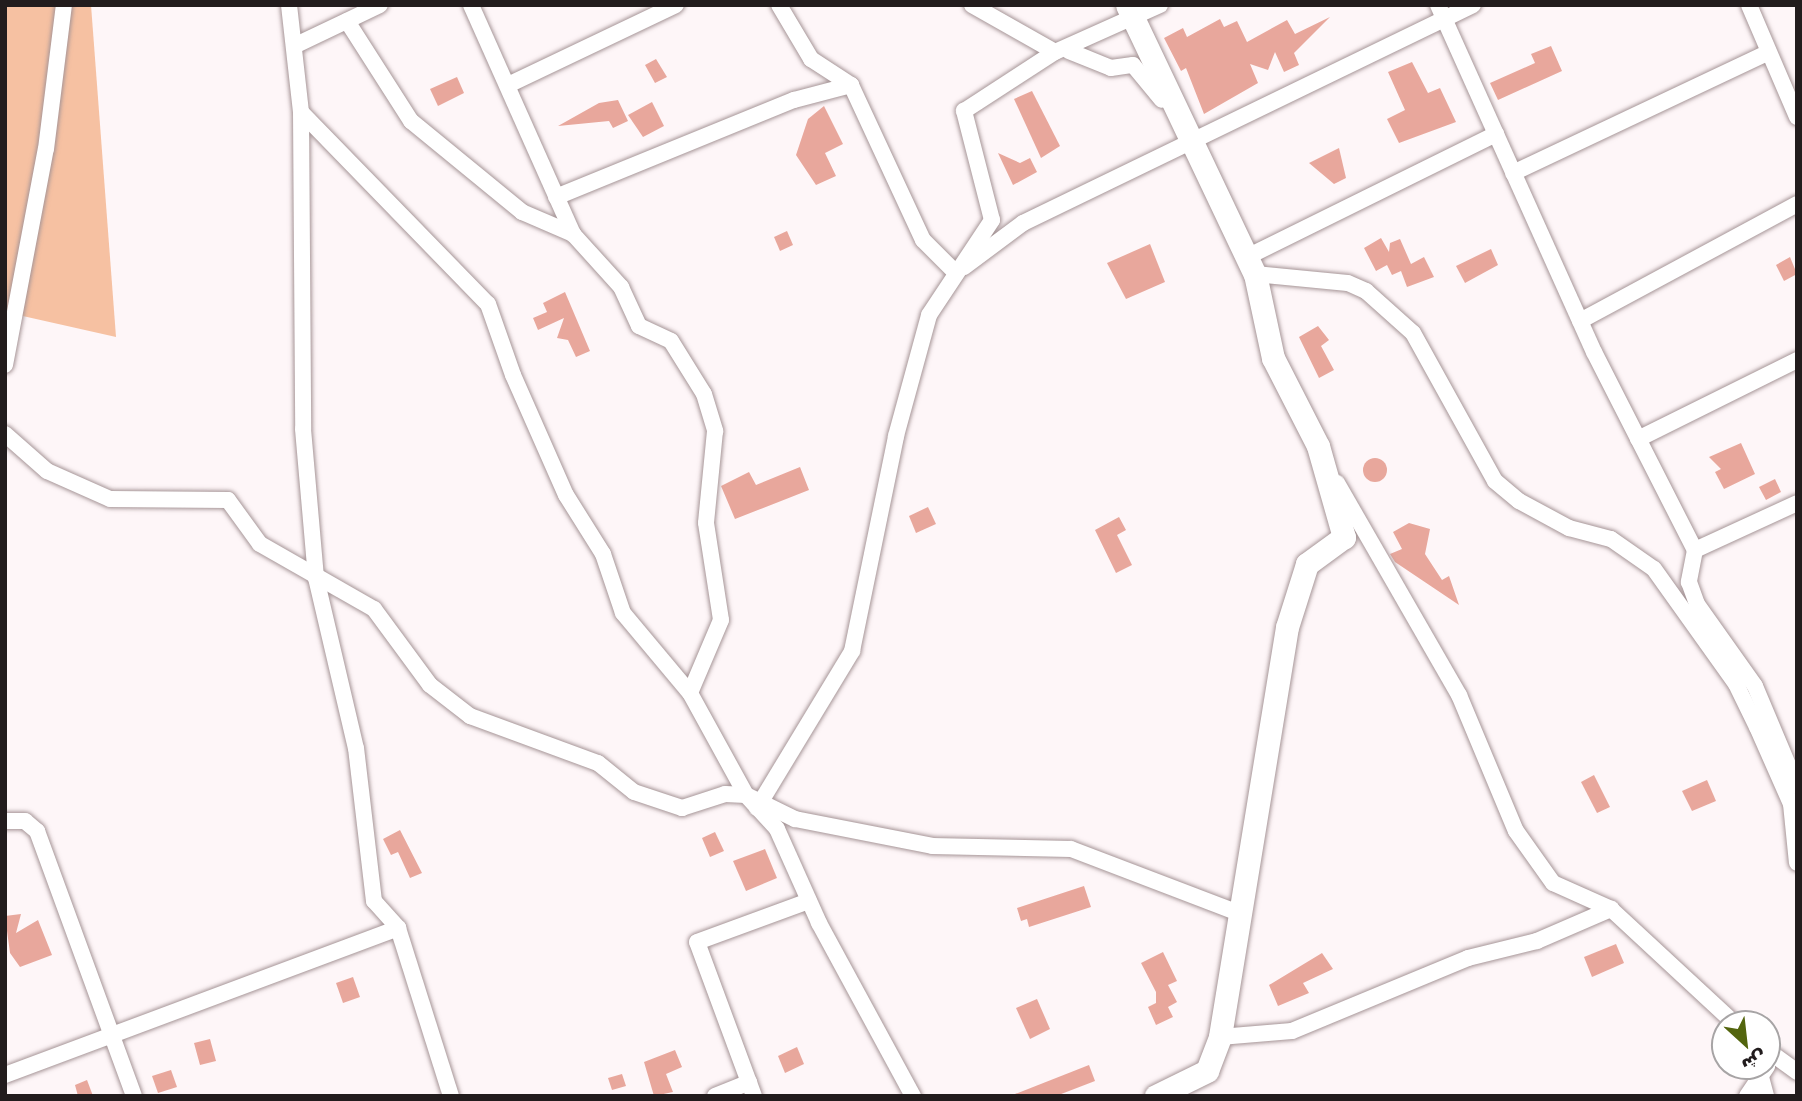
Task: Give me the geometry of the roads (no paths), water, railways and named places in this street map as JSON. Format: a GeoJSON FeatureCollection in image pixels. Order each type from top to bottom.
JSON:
{"type":"FeatureCollection","features":[{"type":"Feature","properties":{"kind":"street"},"geometry":{"type":"LineString","coordinates":[[5,365],[46,149],[64,5]]}},
{"type":"Feature","properties":{"kind":"street"},"geometry":{"type":"LineString","coordinates":[[289,5],[300,112],[303,429],[316,578],[356,748],[374,901],[398,928],[450,1096]]}},
{"type":"Feature","properties":{"kind":"street"},"geometry":{"type":"LineString","coordinates":[[294,46],[380,5]]}},
{"type":"Feature","properties":{"kind":"street"},"geometry":{"type":"LineString","coordinates":[[471,5],[573,234],[621,287],[639,326],[671,341],[704,394],[715,431],[706,523],[721,620],[690,693]]}},
{"type":"Feature","properties":{"kind":"street"},"geometry":{"type":"LineString","coordinates":[[508,85],[676,5]]}},
{"type":"Feature","properties":{"kind":"street"},"geometry":{"type":"LineString","coordinates":[[779,5],[811,58],[851,85],[923,240],[956,273]]}},
{"type":"Feature","properties":{"kind":"street"},"geometry":{"type":"LineString","coordinates":[[972,5],[1062,51],[1111,68],[1133,65],[1154,86],[1189,141]]}},
{"type":"Feature","properties":{"kind":"street"},"geometry":{"type":"LineString","coordinates":[[754,802],[852,651],[925,328],[956,273],[992,220],[964,111],[1130,12],[1160,5]]}},
{"type":"Feature","properties":{"kind":"street"},"geometry":{"type":"LineString","coordinates":[[956,273],[1023,223],[1189,141],[1440,10],[1473,5]]}},
{"type":"Feature","properties":{"kind":"street"},"geometry":{"type":"LineString","coordinates":[[1749,5],[1767,53],[1797,117]]}},
{"type":"Feature","properties":{"kind":"street"},"geometry":{"type":"LineString","coordinates":[[1440,10],[1580,321],[1695,551],[1689,582],[1697,604],[1755,686],[1796,780]]}},
{"type":"Feature","properties":{"kind":"street"},"geometry":{"type":"LineString","coordinates":[[1130,12],[1189,141],[1251,266],[1273,358],[1369,546],[1460,695],[1516,831],[1553,883],[1611,909],[1720,1010]]}},
{"type":"Feature","properties":{"kind":"street"},"geometry":{"type":"LineString","coordinates":[[347,21],[411,121],[522,212],[573,234]]}},
{"type":"Feature","properties":{"kind":"street"},"geometry":{"type":"LineString","coordinates":[[1513,173],[1767,53]]}},
{"type":"Feature","properties":{"kind":"street"},"geometry":{"type":"LineString","coordinates":[[556,197],[794,100],[851,85]]}},
{"type":"Feature","properties":{"kind":"street"},"geometry":{"type":"LineString","coordinates":[[300,112],[488,304],[513,375],[566,495],[603,554],[623,613],[690,693],[754,802],[777,829],[809,901],[913,1096]]}},
{"type":"Feature","properties":{"kind":"street"},"geometry":{"type":"LineString","coordinates":[[1251,266],[1496,134]]}},
{"type":"Feature","properties":{"kind":"street"},"geometry":{"type":"LineString","coordinates":[[1580,321],[1797,204]]}},
{"type":"Feature","properties":{"kind":"street"},"geometry":{"type":"LineString","coordinates":[[1251,266],[1348,283],[1374,297],[1413,333],[1495,481],[1519,501],[1569,528],[1611,539],[1654,569],[1736,684],[1757,727],[1791,804],[1797,863]]}},
{"type":"Feature","properties":{"kind":"street"},"geometry":{"type":"LineString","coordinates":[[1638,439],[1797,360]]}},
{"type":"Feature","properties":{"kind":"street"},"geometry":{"type":"LineString","coordinates":[[5,434],[47,471],[110,499],[228,500],[260,544],[374,609],[430,685],[470,716],[598,763],[634,792],[682,808],[725,794],[754,802],[795,819],[932,846],[1071,849],[1241,914]]}},
{"type":"Feature","properties":{"kind":"street"},"geometry":{"type":"LineString","coordinates":[[1156,1096],[1208,1071],[1220,1037],[1287,627],[1307,564],[1344,537],[1318,446]]}},
{"type":"Feature","properties":{"kind":"street"},"geometry":{"type":"LineString","coordinates":[[1695,551],[1797,503]]}},
{"type":"Feature","properties":{"kind":"street"},"geometry":{"type":"LineString","coordinates":[[5,821],[25,821],[37,831],[134,1096]]}},
{"type":"Feature","properties":{"kind":"street"},"geometry":{"type":"LineString","coordinates":[[715,1096],[752,1089],[697,942],[809,901]]}},
{"type":"Feature","properties":{"kind":"street"},"geometry":{"type":"LineString","coordinates":[[1220,1037],[1292,1031],[1468,958],[1537,941],[1611,909]]}},
{"type":"Feature","properties":{"kind":"street"},"geometry":{"type":"LineString","coordinates":[[5,1075],[398,928]]}},
{"type":"Feature","properties":{"kind":"street"},"geometry":{"type":"LineString","coordinates":[[1747,1096],[1757,1080]]}}]}
